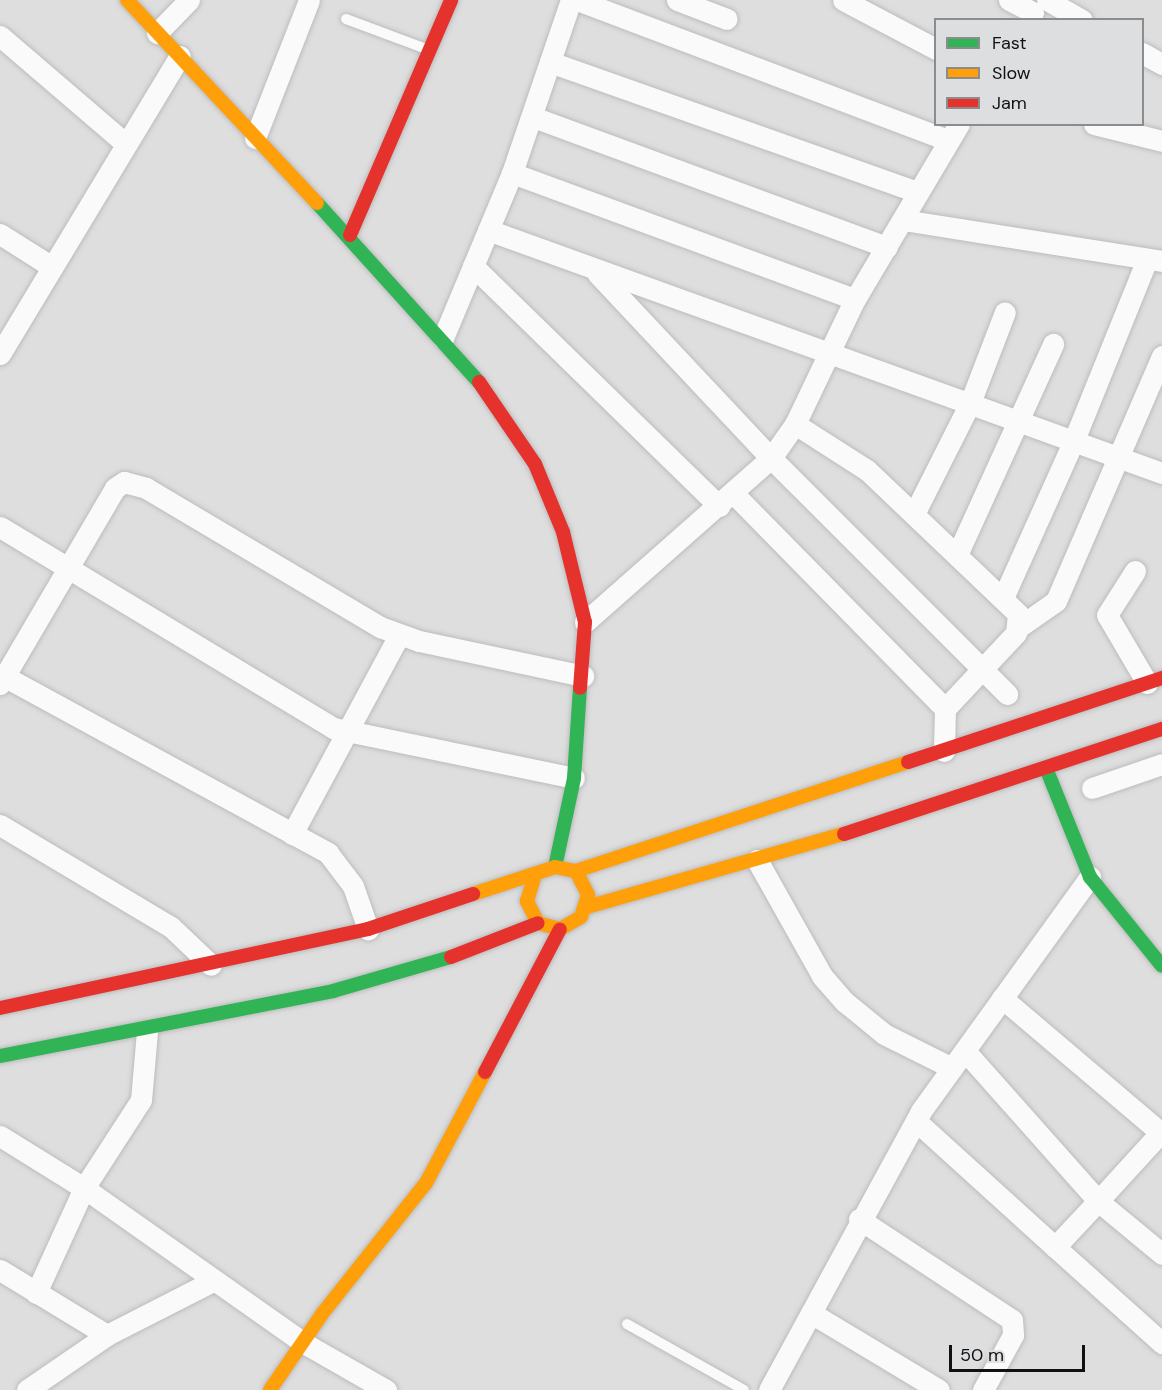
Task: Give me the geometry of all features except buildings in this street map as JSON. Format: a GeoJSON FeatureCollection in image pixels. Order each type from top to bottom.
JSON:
{"type":"FeatureCollection","features":[{"type":"Feature","properties":{"kind":"main road"},"geometry":{"type":"LineString","coordinates":[[127,0],[255,138],[350,235],[443,338],[492,397],[536,464],[563,532],[585,622],[583,676],[574,778],[555,867]]}},
{"type":"Feature","properties":{"kind":"main road"},"geometry":{"type":"LineString","coordinates":[[350,235],[451,0]]}},
{"type":"Feature","properties":{"kind":"main road"},"geometry":{"type":"LineString","coordinates":[[0,1008],[211,965],[368,929],[534,878],[555,867],[576,871],[1155,681]]}},
{"type":"Feature","properties":{"kind":"main road"},"geometry":{"type":"LineString","coordinates":[[0,1056],[147,1031],[394,974],[538,923],[560,928],[572,925],[587,907],[756,860],[1162,729]]}},
{"type":"Feature","properties":{"kind":"main road"},"geometry":{"type":"LineString","coordinates":[[1046,768],[1090,877],[1155,943],[1162,966]]}},
{"type":"Feature","properties":{"kind":"main road"},"geometry":{"type":"LineString","coordinates":[[576,871],[585,883],[587,907]]}},
{"type":"Feature","properties":{"kind":"main road"},"geometry":{"type":"LineString","coordinates":[[534,878],[527,901],[538,923]]}},
{"type":"Feature","properties":{"kind":"main road"},"geometry":{"type":"LineString","coordinates":[[270,1390],[302,1342],[426,1183],[560,928]]}},
{"type":"Feature","properties":{"kind":"street"},"geometry":{"type":"LineString","coordinates":[[157,33],[189,0]]}},
{"type":"Feature","properties":{"kind":"street"},"geometry":{"type":"LineString","coordinates":[[255,138],[309,0]]}},
{"type":"Feature","properties":{"kind":"street"},"geometry":{"type":"LineString","coordinates":[[443,338],[512,173],[571,0]]}},
{"type":"Feature","properties":{"kind":"street"},"geometry":{"type":"LineString","coordinates":[[578,0],[934,125]]}},
{"type":"Feature","properties":{"kind":"street"},"geometry":{"type":"LineString","coordinates":[[677,0],[727,19]]}},
{"type":"Feature","properties":{"kind":"street"},"geometry":{"type":"LineString","coordinates":[[843,0],[934,48]]}},
{"type":"Feature","properties":{"kind":"street"},"geometry":{"type":"LineString","coordinates":[[1009,0],[1075,18]]}},
{"type":"Feature","properties":{"kind":"street"},"geometry":{"type":"LineString","coordinates":[[0,36],[126,144]]}},
{"type":"Feature","properties":{"kind":"street"},"geometry":{"type":"LineString","coordinates":[[1144,54],[1162,64]]}},
{"type":"Feature","properties":{"kind":"street"},"geometry":{"type":"LineString","coordinates":[[0,354],[180,56]]}},
{"type":"Feature","properties":{"kind":"street"},"geometry":{"type":"LineString","coordinates":[[550,63],[918,192]]}},
{"type":"Feature","properties":{"kind":"street"},"geometry":{"type":"LineString","coordinates":[[533,117],[887,247]]}},
{"type":"Feature","properties":{"kind":"street"},"geometry":{"type":"LineString","coordinates":[[585,622],[727,500],[771,458],[795,424],[855,299],[954,132],[937,126]]}},
{"type":"Feature","properties":{"kind":"street"},"geometry":{"type":"LineString","coordinates":[[1102,126],[1162,141]]}},
{"type":"Feature","properties":{"kind":"street"},"geometry":{"type":"LineString","coordinates":[[512,173],[855,299]]}},
{"type":"Feature","properties":{"kind":"street"},"geometry":{"type":"LineString","coordinates":[[903,220],[1155,260],[1003,598]]}},
{"type":"Feature","properties":{"kind":"street"},"geometry":{"type":"LineString","coordinates":[[488,230],[595,271],[1162,472]]}},
{"type":"Feature","properties":{"kind":"street"},"geometry":{"type":"LineString","coordinates":[[0,234],[52,267]]}},
{"type":"Feature","properties":{"kind":"street"},"geometry":{"type":"LineString","coordinates":[[473,267],[727,500],[945,708]]}},
{"type":"Feature","properties":{"kind":"street"},"geometry":{"type":"LineString","coordinates":[[595,271],[771,458],[1007,694]]}},
{"type":"Feature","properties":{"kind":"street"},"geometry":{"type":"LineString","coordinates":[[914,514],[970,403],[1005,312]]}},
{"type":"Feature","properties":{"kind":"street"},"geometry":{"type":"LineString","coordinates":[[957,555],[1022,422],[1053,344]]}},
{"type":"Feature","properties":{"kind":"street"},"geometry":{"type":"LineString","coordinates":[[944,751],[945,708],[1019,627],[1056,601],[1123,457],[1162,357]]}},
{"type":"Feature","properties":{"kind":"street"},"geometry":{"type":"LineString","coordinates":[[795,424],[847,455],[914,514],[1018,614],[1019,627]]}},
{"type":"Feature","properties":{"kind":"street"},"geometry":{"type":"LineString","coordinates":[[368,929],[342,867],[292,834],[1,678],[115,488],[135,483],[399,635],[583,676]]}},
{"type":"Feature","properties":{"kind":"street"},"geometry":{"type":"LineString","coordinates":[[0,527],[316,720],[346,732],[574,778]]}},
{"type":"Feature","properties":{"kind":"street"},"geometry":{"type":"LineString","coordinates":[[1135,571],[1107,615],[1155,681]]}},
{"type":"Feature","properties":{"kind":"street"},"geometry":{"type":"LineString","coordinates":[[292,834],[399,635]]}},
{"type":"Feature","properties":{"kind":"street"},"geometry":{"type":"LineString","coordinates":[[1092,788],[1161,767]]}},
{"type":"Feature","properties":{"kind":"street"},"geometry":{"type":"LineString","coordinates":[[0,825],[171,927],[211,965]]}},
{"type":"Feature","properties":{"kind":"street"},"geometry":{"type":"LineString","coordinates":[[756,860],[822,976],[845,1002],[884,1034],[952,1068]]}},
{"type":"Feature","properties":{"kind":"street"},"geometry":{"type":"LineString","coordinates":[[769,1390],[859,1219],[916,1121],[1090,877]]}},
{"type":"Feature","properties":{"kind":"street"},"geometry":{"type":"LineString","coordinates":[[1002,998],[1161,1132],[1055,1247]]}},
{"type":"Feature","properties":{"kind":"street"},"geometry":{"type":"LineString","coordinates":[[36,1293],[84,1188],[141,1100],[147,1031]]}},
{"type":"Feature","properties":{"kind":"street"},"geometry":{"type":"LineString","coordinates":[[965,1051],[1098,1201],[1162,1254]]}},
{"type":"Feature","properties":{"kind":"street"},"geometry":{"type":"LineString","coordinates":[[916,1121],[1162,1342]]}},
{"type":"Feature","properties":{"kind":"street"},"geometry":{"type":"LineString","coordinates":[[0,1136],[84,1188],[302,1342],[386,1390]]}},
{"type":"Feature","properties":{"kind":"street"},"geometry":{"type":"LineString","coordinates":[[859,1219],[1012,1320],[1013,1335],[983,1390]]}},
{"type":"Feature","properties":{"kind":"street"},"geometry":{"type":"LineString","coordinates":[[0,1270],[106,1335]]}},
{"type":"Feature","properties":{"kind":"street"},"geometry":{"type":"LineString","coordinates":[[27,1390],[106,1335],[213,1281]]}},
{"type":"Feature","properties":{"kind":"street"},"geometry":{"type":"LineString","coordinates":[[811,1313],[939,1390]]}},
{"type":"Feature","properties":{"kind":"lane"},"geometry":{"type":"LineString","coordinates":[[346,19],[429,50]]}},
{"type":"Feature","properties":{"kind":"lane"},"geometry":{"type":"LineString","coordinates":[[627,1324],[744,1390]]}},
{"type":"Feature","properties":{"kind":"traffic: fast"},"geometry":{"type":"LineString","coordinates":[[317,203],[479,382]]}},
{"type":"Feature","properties":{"kind":"traffic: fast"},"geometry":{"type":"LineString","coordinates":[[555,867],[574,778],[580,688]]}},
{"type":"Feature","properties":{"kind":"traffic: fast"},"geometry":{"type":"LineString","coordinates":[[1046,768],[1090,877],[1162,966]]}},
{"type":"Feature","properties":{"kind":"traffic: fast"},"geometry":{"type":"LineString","coordinates":[[0,1056],[333,991],[451,957]]}},
{"type":"Feature","properties":{"kind":"traffic: slow"},"geometry":{"type":"LineString","coordinates":[[127,0],[317,203]]}},
{"type":"Feature","properties":{"kind":"traffic: slow"},"geometry":{"type":"LineString","coordinates":[[576,871],[908,762]]}},
{"type":"Feature","properties":{"kind":"traffic: slow"},"geometry":{"type":"LineString","coordinates":[[587,907],[844,834]]}},
{"type":"Feature","properties":{"kind":"traffic: slow"},"geometry":{"type":"LineString","coordinates":[[473,894],[555,867],[576,871],[588,895],[581,917],[560,929],[538,923],[527,901],[534,878]]}},
{"type":"Feature","properties":{"kind":"traffic: slow"},"geometry":{"type":"LineString","coordinates":[[270,1390],[322,1314],[426,1183],[485,1072]]}},
{"type":"Feature","properties":{"kind":"traffic: jam"},"geometry":{"type":"LineString","coordinates":[[350,235],[451,0]]}},
{"type":"Feature","properties":{"kind":"traffic: jam"},"geometry":{"type":"LineString","coordinates":[[479,382],[535,464],[563,532],[585,622],[580,688]]}},
{"type":"Feature","properties":{"kind":"traffic: jam"},"geometry":{"type":"LineString","coordinates":[[908,762],[1162,678]]}},
{"type":"Feature","properties":{"kind":"traffic: jam"},"geometry":{"type":"LineString","coordinates":[[844,834],[1162,729]]}},
{"type":"Feature","properties":{"kind":"traffic: jam"},"geometry":{"type":"LineString","coordinates":[[0,1008],[368,929],[473,894]]}},
{"type":"Feature","properties":{"kind":"traffic: jam"},"geometry":{"type":"LineString","coordinates":[[451,957],[538,923]]}},
{"type":"Feature","properties":{"kind":"traffic: jam"},"geometry":{"type":"LineString","coordinates":[[485,1072],[560,929]]}}]}
